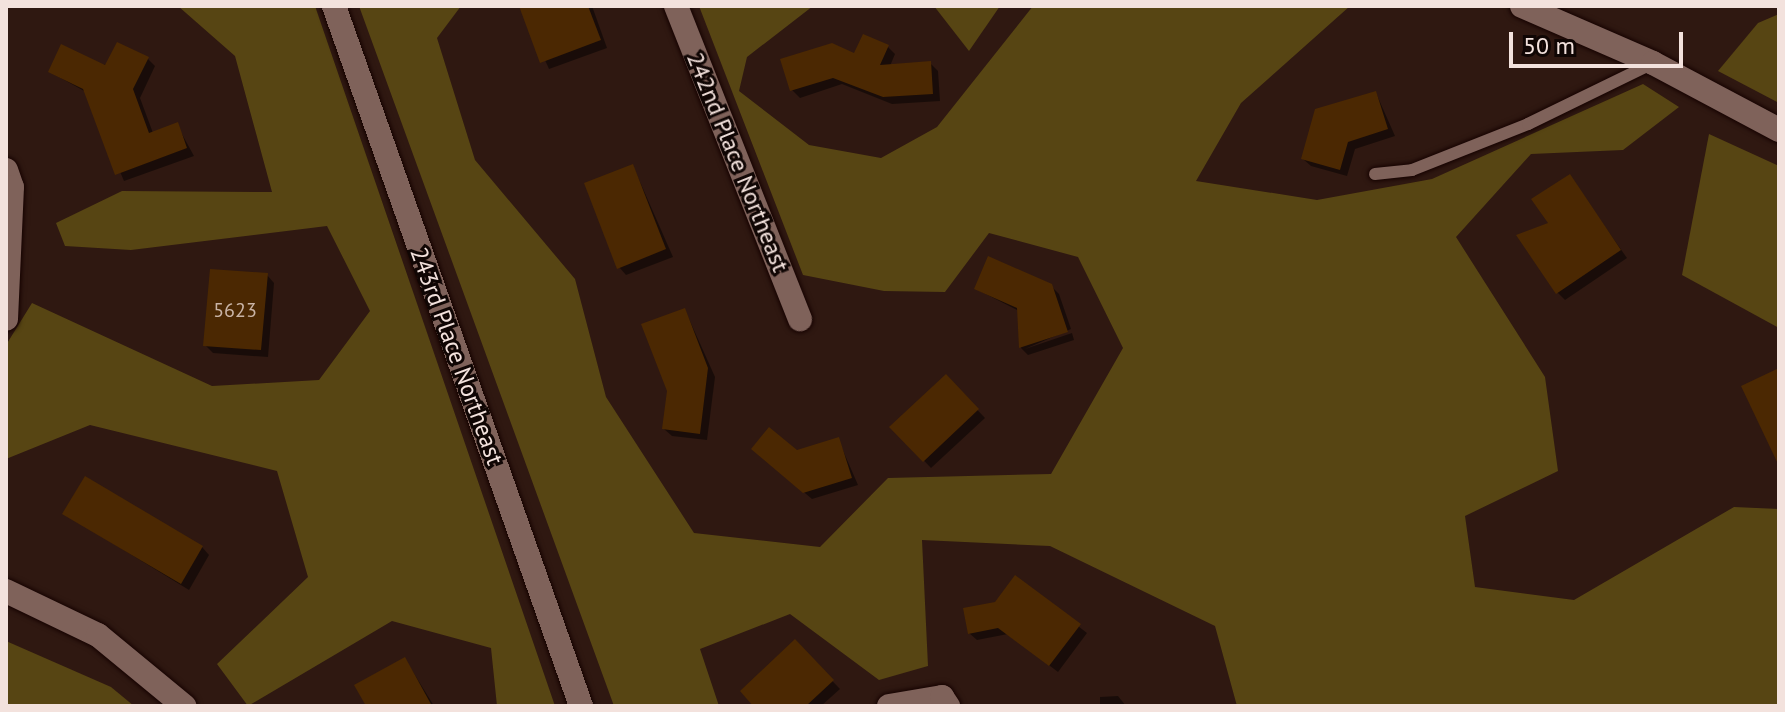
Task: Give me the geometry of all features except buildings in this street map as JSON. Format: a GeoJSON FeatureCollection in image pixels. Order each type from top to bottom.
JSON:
{"type":"FeatureCollection","features":[{"type":"Feature","properties":{"kind":"street","name":"243rd Place Northeast"},"geometry":{"type":"LineString","coordinates":[[334,6],[581,706]]}},
{"type":"Feature","properties":{"kind":"street","name":"242nd Place Northeast"},"geometry":{"type":"LineString","coordinates":[[676,6],[800,319]]}},
{"type":"Feature","properties":{"kind":"street"},"geometry":{"type":"LineString","coordinates":[[1522,6],[1653,63],[1779,130]]}},
{"type":"Feature","properties":{"kind":"street"},"geometry":{"type":"LineString","coordinates":[[6,170],[12,187],[6,319]]}},
{"type":"Feature","properties":{"kind":"street"},"geometry":{"type":"LineString","coordinates":[[6,591],[98,635],[184,706]]}},
{"type":"Feature","properties":{"kind":"street"},"geometry":{"type":"LineString","coordinates":[[889,706],[942,697],[948,706]]}},
{"type":"Feature","properties":{"kind":"lane"},"geometry":{"type":"LineString","coordinates":[[1375,174],[1412,170],[1528,124],[1653,63]]}},
{"type":"Feature","properties":{"kind":"shaded area"},"geometry":{"type":"Polygon","coordinates":[[[178,6],[315,6],[555,706],[497,706],[491,648],[392,621],[248,706],[217,664],[308,577],[277,471],[90,425],[6,459],[6,345],[32,303],[212,386],[319,380],[370,311],[327,226],[131,250],[65,246],[56,223],[122,191],[272,192],[235,56],[178,6]]]}},
{"type":"Feature","properties":{"kind":"shaded area"},"geometry":{"type":"Polygon","coordinates":[[[359,6],[461,6],[437,38],[475,160],[575,279],[606,397],[694,533],[820,547],[888,478],[1051,474],[1123,348],[1078,257],[989,233],[945,292],[884,291],[803,275],[699,6],[813,6],[747,57],[739,91],[809,145],[881,158],[937,127],[1033,6],[1350,6],[1241,103],[1196,181],[1317,200],[1432,179],[1643,84],[1679,107],[1623,150],[1531,154],[1456,237],[1545,377],[1558,471],[1465,516],[1475,587],[1574,600],[1734,507],[1779,509],[1779,706],[1237,706],[1215,626],[1050,546],[922,540],[928,666],[879,680],[790,614],[700,649],[719,706],[614,706],[359,6]]]}},
{"type":"Feature","properties":{"kind":"shaded area"},"geometry":{"type":"Polygon","coordinates":[[[934,6],[1000,6],[969,51],[934,6]]]}},
{"type":"Feature","properties":{"kind":"shaded area"},"geometry":{"type":"Polygon","coordinates":[[[1779,14],[1779,103],[1718,71],[1758,23],[1779,14]]]}},
{"type":"Feature","properties":{"kind":"shaded area"},"geometry":{"type":"Polygon","coordinates":[[[1709,134],[1779,166],[1779,328],[1682,275],[1709,134]]]}},
{"type":"Feature","properties":{"kind":"shaded area"},"geometry":{"type":"Polygon","coordinates":[[[6,641],[111,687],[134,706],[6,706],[6,641]]]}}]}
